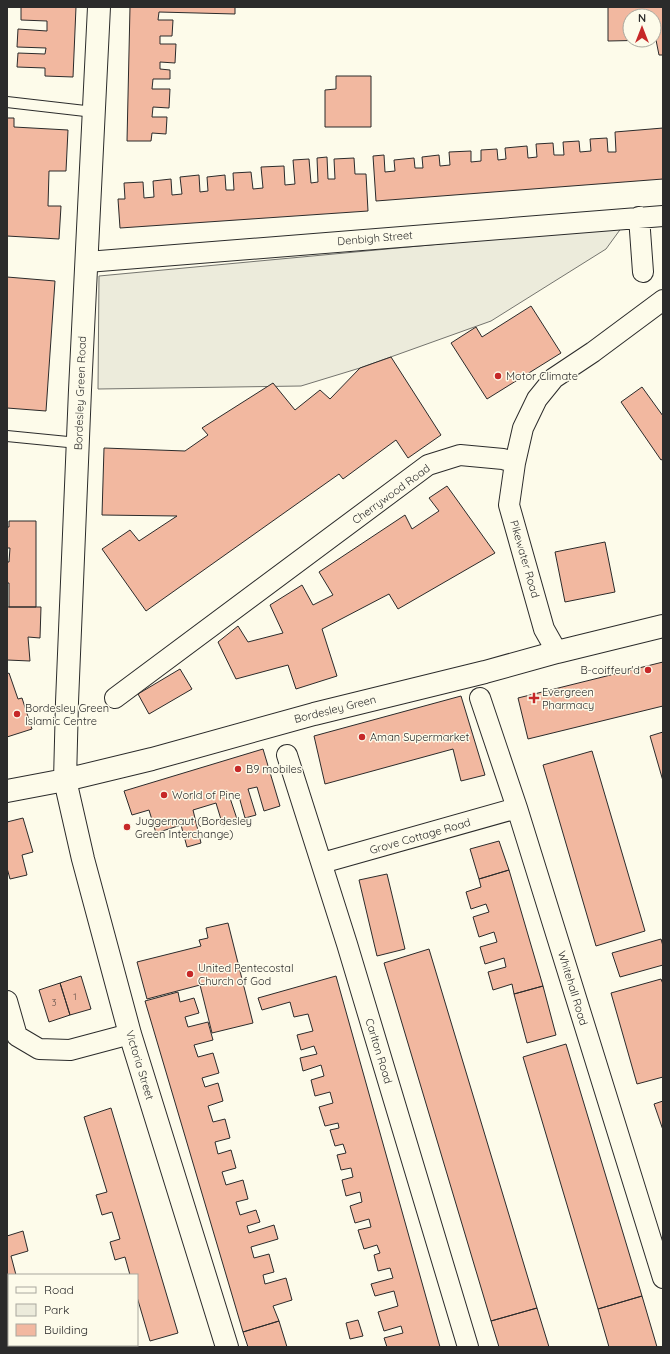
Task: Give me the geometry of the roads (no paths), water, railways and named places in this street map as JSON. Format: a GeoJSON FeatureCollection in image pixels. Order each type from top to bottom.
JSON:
{"type":"FeatureCollection","features":[{"type":"Feature","properties":{"kind":"main road","name":"Bordesley Green Road"},"geometry":{"type":"LineString","coordinates":[[65,780],[78,443],[99,7]]}},
{"type":"Feature","properties":{"kind":"main road","name":"Bordesley Green"},"geometry":{"type":"LineString","coordinates":[[7,791],[65,780],[152,759],[314,714],[663,626]]}},
{"type":"Feature","properties":{"kind":"main road","name":"Victoria Street"},"geometry":{"type":"LineString","coordinates":[[65,780],[83,858],[130,1034],[227,1347]]}},
{"type":"Feature","properties":{"kind":"street","name":"Denbigh Street"},"geometry":{"type":"LineString","coordinates":[[87,262],[663,216]]}},
{"type":"Feature","properties":{"kind":"street"},"geometry":{"type":"LineString","coordinates":[[639,217],[642,272]]}},
{"type":"Feature","properties":{"kind":"street"},"geometry":{"type":"LineString","coordinates":[[515,463],[523,428],[537,399],[554,378],[593,352],[663,300]]}},
{"type":"Feature","properties":{"kind":"street","name":"Cherrywood Road"},"geometry":{"type":"LineString","coordinates":[[115,698],[428,465],[460,455],[503,459],[515,463]]}},
{"type":"Feature","properties":{"kind":"street","name":"Pikewater Road"},"geometry":{"type":"LineString","coordinates":[[515,463],[509,505],[544,629],[557,652]]}},
{"type":"Feature","properties":{"kind":"street","name":"Whitehall Road"},"geometry":{"type":"LineString","coordinates":[[480,698],[517,808],[663,1278]]}},
{"type":"Feature","properties":{"kind":"street","name":"Carlton Road"},"geometry":{"type":"LineString","coordinates":[[287,755],[322,863],[468,1347]]}},
{"type":"Feature","properties":{"kind":"street","name":"Grove Cottage Road"},"geometry":{"type":"LineString","coordinates":[[322,863],[517,808]]}},
{"type":"Feature","properties":{"kind":"street"},"geometry":{"type":"LineString","coordinates":[[7,1001],[17,1036],[39,1049],[70,1050],[130,1034]]}},
{"type":"Feature","properties":{"kind":"lane"},"geometry":{"type":"LineString","coordinates":[[7,102],[94,112]]}},
{"type":"Feature","properties":{"kind":"lane"},"geometry":{"type":"LineString","coordinates":[[7,436],[78,443]]}},
{"type":"Feature","properties":{"kind":"place","name":"Motor Climate"},"geometry":{"type":"Point","coordinates":[498,376]}},
{"type":"Feature","properties":{"kind":"place","name":"B-coiffeur'd"},"geometry":{"type":"Point","coordinates":[648,670]}},
{"type":"Feature","properties":{"kind":"place","name":"Evergreen Pharmacy"},"geometry":{"type":"Point","coordinates":[534,698]}},
{"type":"Feature","properties":{"kind":"place","name":"Bordesley Green Islamic Centre"},"geometry":{"type":"Point","coordinates":[17,714]}},
{"type":"Feature","properties":{"kind":"place","name":"Aman Supermarket"},"geometry":{"type":"Point","coordinates":[362,737]}},
{"type":"Feature","properties":{"kind":"place","name":"B9 mobiles"},"geometry":{"type":"Point","coordinates":[238,769]}},
{"type":"Feature","properties":{"kind":"place","name":"World of Pine"},"geometry":{"type":"Point","coordinates":[164,795]}},
{"type":"Feature","properties":{"kind":"place","name":"Juggernaut (Bordesley Green Interchange)"},"geometry":{"type":"Point","coordinates":[127,827]}},
{"type":"Feature","properties":{"kind":"place","name":"United Pentecostal Church of God"},"geometry":{"type":"Point","coordinates":[190,974]}}]}
